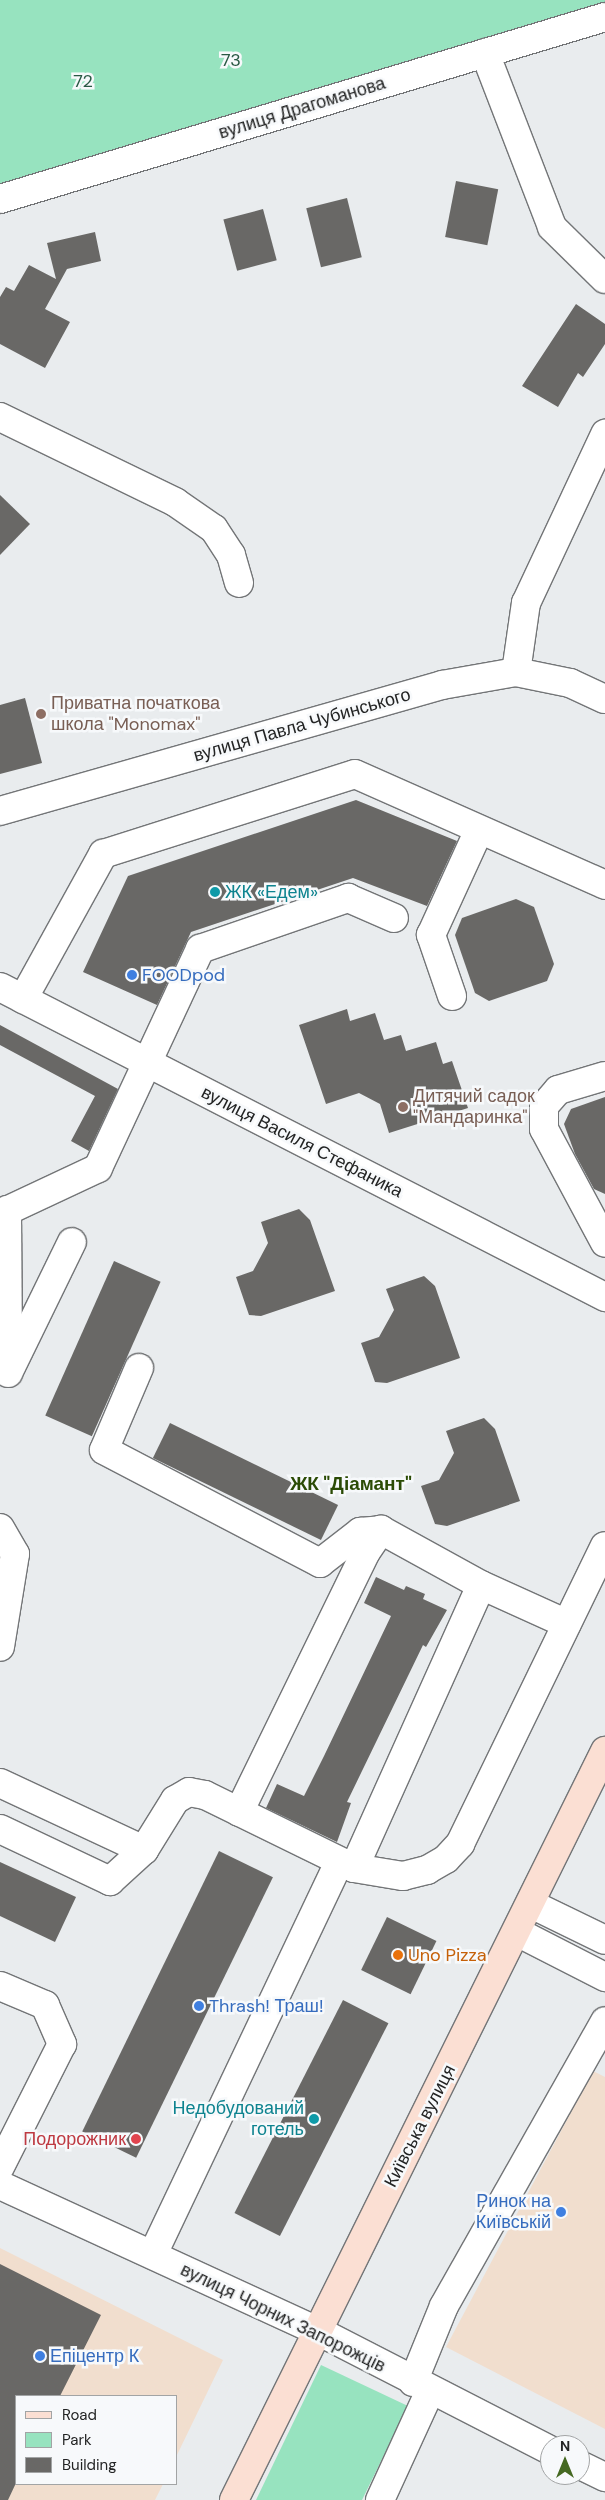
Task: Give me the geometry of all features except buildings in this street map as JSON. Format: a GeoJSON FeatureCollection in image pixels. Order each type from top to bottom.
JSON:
{"type":"FeatureCollection","features":[{"type":"Feature","properties":{"kind":"main road","name":"Київська вулиця"},"geometry":{"type":"LineString","coordinates":[[234,2500],[530,1904],[599,1781],[605,1751]]}},
{"type":"Feature","properties":{"kind":"street","name":"вулиця Драгоманова"},"geometry":{"type":"LineString","coordinates":[[0,199],[605,17]]}},
{"type":"Feature","properties":{"kind":"street"},"geometry":{"type":"LineString","coordinates":[[485,53],[552,227],[605,279]]}},
{"type":"Feature","properties":{"kind":"street"},"geometry":{"type":"LineString","coordinates":[[0,417],[175,502],[214,529],[231,555],[239,583]]}},
{"type":"Feature","properties":{"kind":"street"},"geometry":{"type":"LineString","coordinates":[[516,672],[526,603],[605,434]]}},
{"type":"Feature","properties":{"kind":"street","name":"вулиця Павла Чубинського"},"geometry":{"type":"LineString","coordinates":[[0,812],[442,685],[516,672],[570,683],[605,699]]}},
{"type":"Feature","properties":{"kind":"street"},"geometry":{"type":"LineString","coordinates":[[12,993],[104,854],[355,774],[605,885]]}},
{"type":"Feature","properties":{"kind":"street"},"geometry":{"type":"LineString","coordinates":[[452,996],[431,935],[479,830]]}},
{"type":"Feature","properties":{"kind":"street"},"geometry":{"type":"LineString","coordinates":[[4,1375],[3,1212],[98,1168],[200,949],[348,898],[394,918]]}},
{"type":"Feature","properties":{"kind":"street","name":"вулиця Василя Стефаника"},"geometry":{"type":"LineString","coordinates":[[12,993],[605,1297]]}},
{"type":"Feature","properties":{"kind":"street"},"geometry":{"type":"LineString","coordinates":[[605,1076],[558,1090],[544,1106],[544,1129],[605,1243]]}},
{"type":"Feature","properties":{"kind":"street"},"geometry":{"type":"LineString","coordinates":[[4,1375],[72,1242]]}},
{"type":"Feature","properties":{"kind":"street"},"geometry":{"type":"LineString","coordinates":[[139,1368],[104,1450],[320,1563],[360,1532],[381,1530],[481,1585],[567,1624]]}},
{"type":"Feature","properties":{"kind":"street"},"geometry":{"type":"LineString","coordinates":[[0,1528],[14,1554],[0,1647]]}},
{"type":"Feature","properties":{"kind":"street"},"geometry":{"type":"LineString","coordinates":[[239,1812],[366,1552],[381,1530]]}},
{"type":"Feature","properties":{"kind":"street"},"geometry":{"type":"LineString","coordinates":[[0,1829],[110,1881],[144,1850],[175,1800],[189,1792],[205,1795],[347,1866],[403,1876],[427,1870],[446,1859],[460,1844],[605,1546]]}},
{"type":"Feature","properties":{"kind":"street"},"geometry":{"type":"LineString","coordinates":[[153,2254],[347,1866],[481,1585]]}},
{"type":"Feature","properties":{"kind":"street"},"geometry":{"type":"LineString","coordinates":[[0,1783],[144,1850]]}},
{"type":"Feature","properties":{"kind":"street"},"geometry":{"type":"LineString","coordinates":[[530,1904],[605,1940]]}},
{"type":"Feature","properties":{"kind":"street"},"geometry":{"type":"LineString","coordinates":[[517,1932],[605,1977]]}},
{"type":"Feature","properties":{"kind":"street"},"geometry":{"type":"LineString","coordinates":[[0,1986],[45,2005],[62,2044],[0,2167]]}},
{"type":"Feature","properties":{"kind":"street"},"geometry":{"type":"LineString","coordinates":[[380,2500],[422,2387],[444,2306],[597,2057],[605,2021]]}},
{"type":"Feature","properties":{"kind":"street","name":"вулиця Чорних Запорожців"},"geometry":{"type":"LineString","coordinates":[[0,2185],[318,2331],[422,2387],[540,2445]]}},
{"type":"Feature","properties":{"kind":"street"},"geometry":{"type":"LineString","coordinates":[[590,2470],[605,2477]]}},
{"type":"Feature","properties":{"kind":"shaded area","name":"Ринок на Київській"},"geometry":{"type":"Polygon","coordinates":[[[593,2071],[605,2077],[605,2429],[446,2347],[593,2071]]]}},
{"type":"Feature","properties":{"kind":"shaded area"},"geometry":{"type":"Polygon","coordinates":[[[0,2248],[223,2360],[178,2453],[178,2395],[15,2395],[15,2485],[162,2485],[155,2500],[0,2500],[0,2248]]]}},
{"type":"Feature","properties":{"kind":"green space"},"geometry":{"type":"Polygon","coordinates":[[[0,0],[605,0],[605,11],[0,189],[0,0]]]}},
{"type":"Feature","properties":{"kind":"green space"},"geometry":{"type":"Polygon","coordinates":[[[321,2365],[408,2406],[362,2500],[256,2500],[321,2365]]]}},
{"type":"Feature","properties":{"kind":"place","name":"Приватна початкова школа \"Monomax\""},"geometry":{"type":"Point","coordinates":[41,714]}},
{"type":"Feature","properties":{"kind":"place","name":"ЖК «Едем»"},"geometry":{"type":"Point","coordinates":[215,892]}},
{"type":"Feature","properties":{"kind":"place","name":"FOODpod"},"geometry":{"type":"Point","coordinates":[132,975]}},
{"type":"Feature","properties":{"kind":"place","name":"Дитячий садок \"Мандаринка\""},"geometry":{"type":"Point","coordinates":[403,1107]}},
{"type":"Feature","properties":{"kind":"place","name":"Uno Pizza"},"geometry":{"type":"Point","coordinates":[398,1955]}},
{"type":"Feature","properties":{"kind":"place","name":"Thrash! Траш!"},"geometry":{"type":"Point","coordinates":[199,2006]}},
{"type":"Feature","properties":{"kind":"place","name":"Недобудований готель"},"geometry":{"type":"Point","coordinates":[314,2119]}},
{"type":"Feature","properties":{"kind":"place","name":"Подорожник"},"geometry":{"type":"Point","coordinates":[136,2139]}},
{"type":"Feature","properties":{"kind":"place","name":"Ринок на Київській"},"geometry":{"type":"Point","coordinates":[561,2212]}},
{"type":"Feature","properties":{"kind":"place","name":"Епіцентр К"},"geometry":{"type":"Point","coordinates":[40,2356]}},
{"type":"Feature","properties":{"kind":"district","name":"ЖК \"Діамант\""},"geometry":{"type":"Point","coordinates":[351,1484]}},
{"type":"Feature","properties":{"kind":"park label","name":"73"},"geometry":{"type":"Point","coordinates":[231,60]}},
{"type":"Feature","properties":{"kind":"park label","name":"72"},"geometry":{"type":"Point","coordinates":[83,81]}}]}
